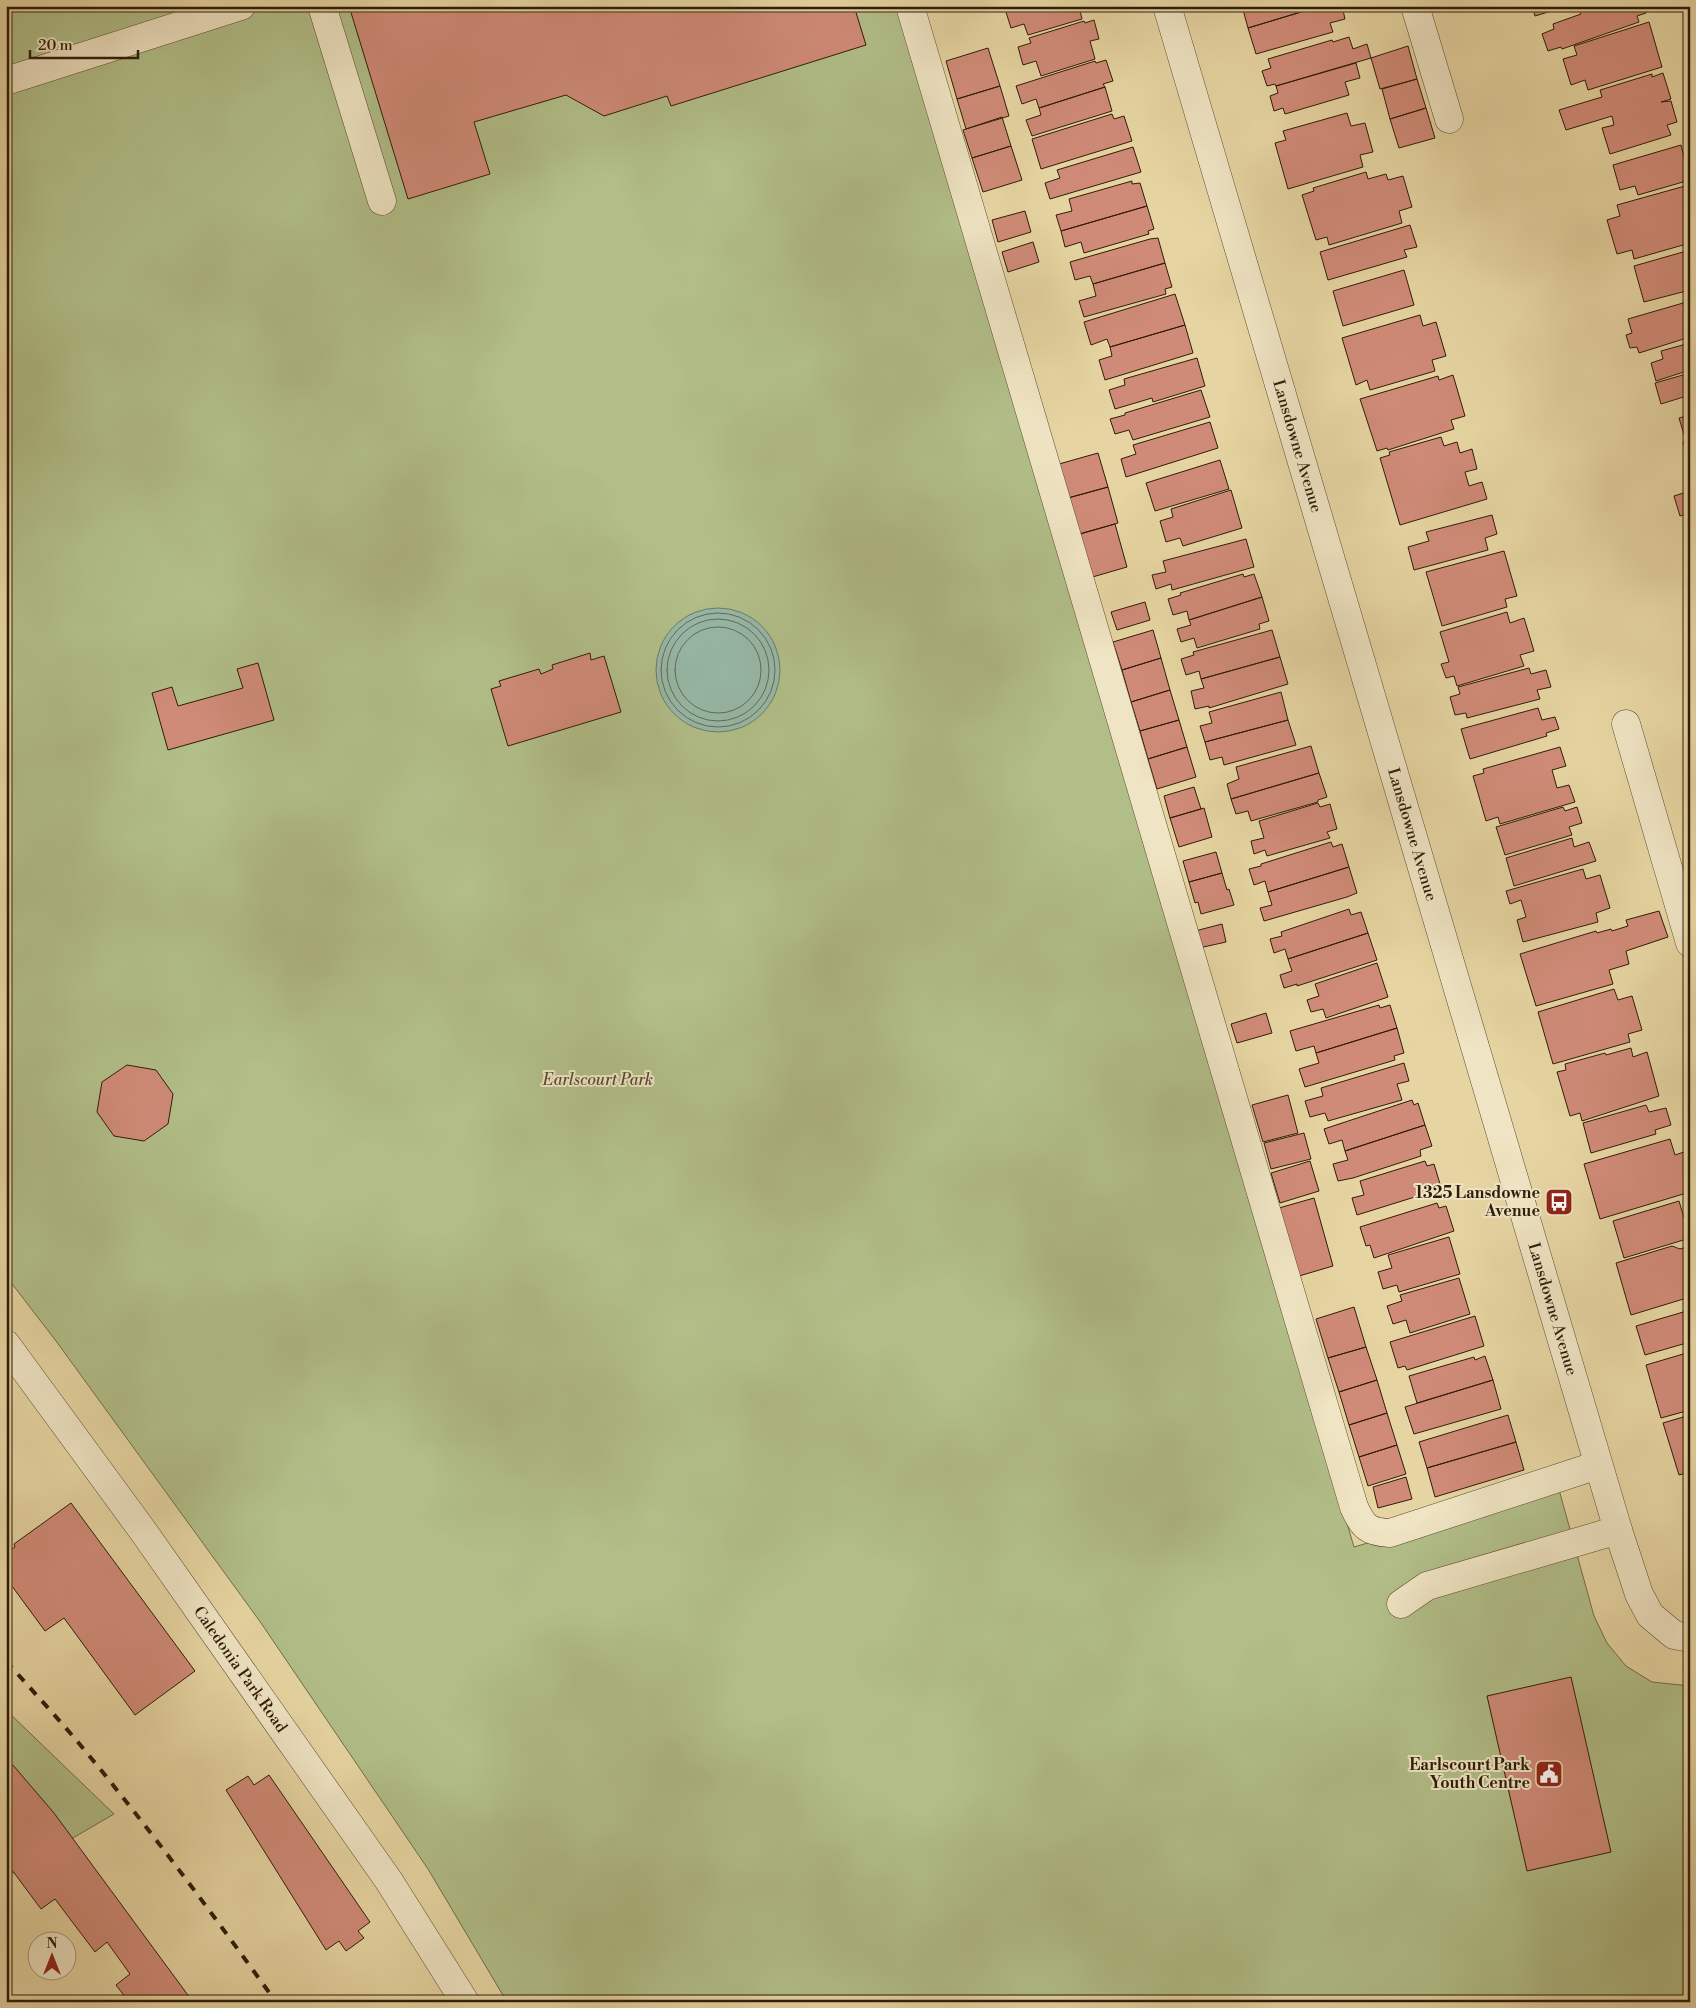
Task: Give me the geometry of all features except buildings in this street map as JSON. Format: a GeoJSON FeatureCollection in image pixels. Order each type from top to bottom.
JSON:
{"type":"FeatureCollection","features":[{"type":"Feature","properties":{"kind":"street"},"geometry":{"type":"LineString","coordinates":[[6,81],[241,6]]}},
{"type":"Feature","properties":{"kind":"street"},"geometry":{"type":"LineString","coordinates":[[322,6],[382,201]]}},
{"type":"Feature","properties":{"kind":"street"},"geometry":{"type":"LineString","coordinates":[[910,6],[1354,1507],[1361,1522],[1373,1532],[1390,1533],[1598,1465]]}},
{"type":"Feature","properties":{"kind":"street","name":"Lansdowne Avenue"},"geometry":{"type":"LineString","coordinates":[[1167,6],[1618,1530],[1639,1594],[1650,1615],[1674,1635],[1690,1638]]}},
{"type":"Feature","properties":{"kind":"street"},"geometry":{"type":"LineString","coordinates":[[1415,6],[1449,119]]}},
{"type":"Feature","properties":{"kind":"street"},"geometry":{"type":"LineString","coordinates":[[1626,724],[1690,943]]}},
{"type":"Feature","properties":{"kind":"street","name":"Caledonia Park Road"},"geometry":{"type":"LineString","coordinates":[[6,1344],[143,1531],[389,1882],[465,2002]]}},
{"type":"Feature","properties":{"kind":"street"},"geometry":{"type":"LineString","coordinates":[[1401,1604],[1427,1586],[1618,1530]]}},
{"type":"Feature","properties":{"kind":"green space","name":"Earlscourt Park"},"geometry":{"type":"Polygon","coordinates":[[[6,6],[899,6],[1354,1547],[1558,1486],[1594,1616],[1607,1643],[1626,1666],[1652,1682],[1690,1686],[1690,2002],[507,2002],[428,1869],[261,1623],[56,1341],[6,1276],[6,6]]]}},
{"type":"Feature","properties":{"kind":"green space"},"geometry":{"type":"Polygon","coordinates":[[[6,1710],[114,1814],[6,1877],[6,1710]]]}},
{"type":"Feature","properties":{"kind":"water"},"geometry":{"type":"Polygon","coordinates":[[[718,608],[742,612],[762,626],[776,646],[780,670],[776,694],[762,714],[742,728],[718,732],[694,728],[674,714],[660,694],[656,670],[660,646],[674,626],[694,612],[718,608]]]}},
{"type":"Feature","properties":{"kind":"railway"},"geometry":{"type":"LineString","coordinates":[[6,1661],[77,1741],[129,1805],[276,2002]]}},
{"type":"Feature","properties":{"kind":"place","name":"1325 Lansdowne Avenue"},"geometry":{"type":"Point","coordinates":[1559,1202]}},
{"type":"Feature","properties":{"kind":"place","name":"Earlscourt Park Youth Centre"},"geometry":{"type":"Point","coordinates":[1549,1774]}}]}
